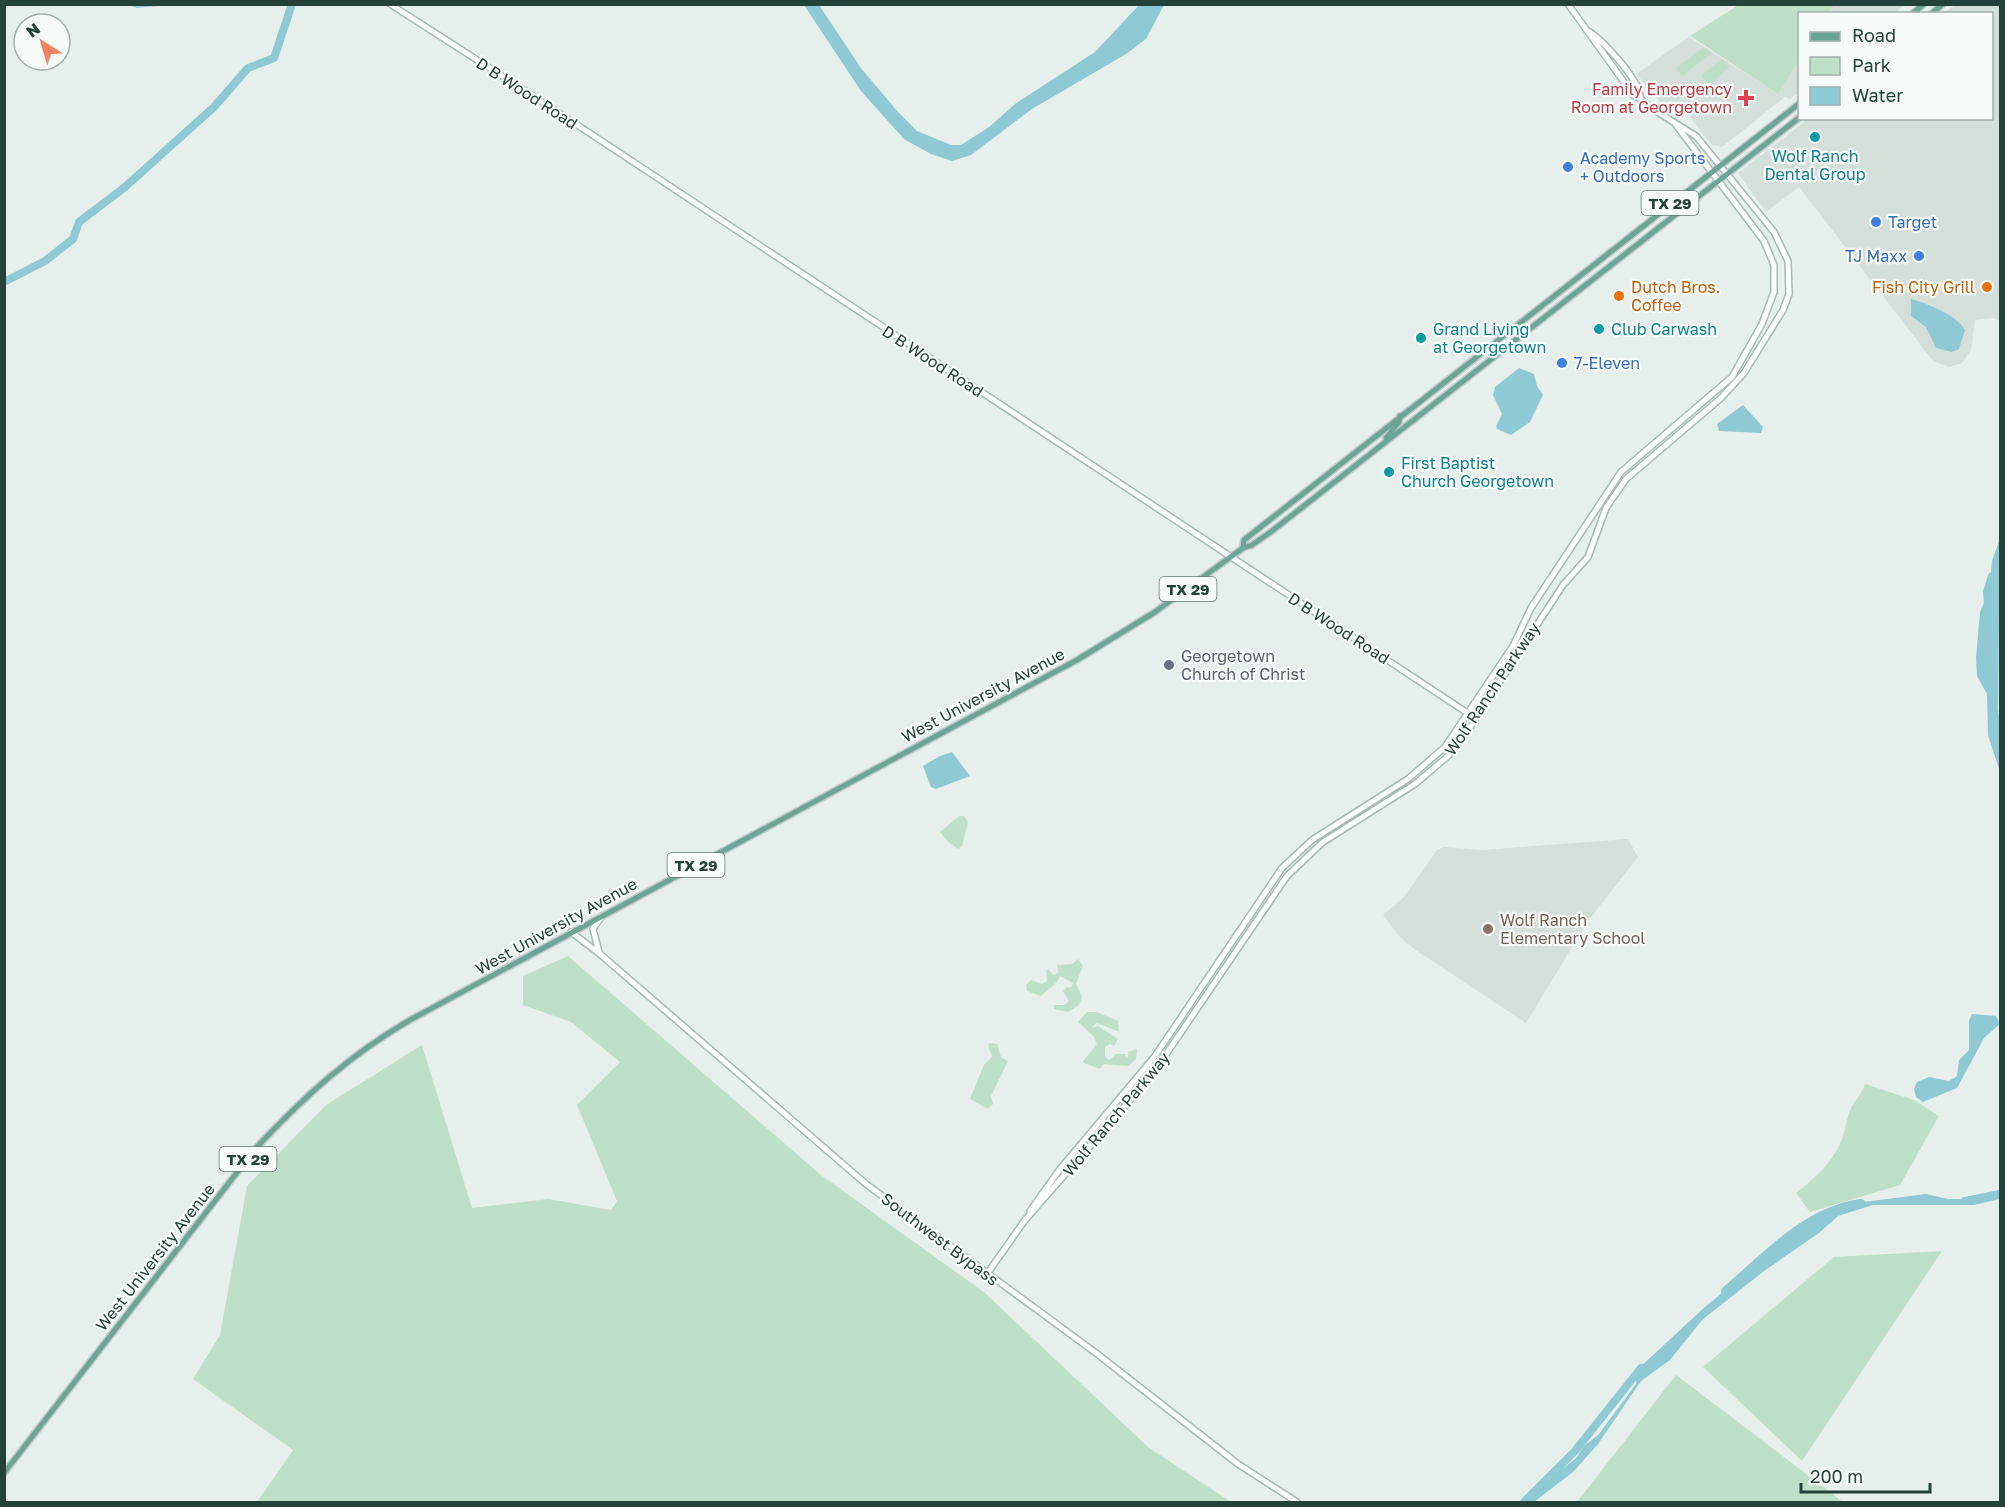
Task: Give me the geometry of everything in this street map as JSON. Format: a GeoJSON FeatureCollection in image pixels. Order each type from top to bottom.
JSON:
{"type":"FeatureCollection","features":[{"type":"Feature","properties":{"kind":"main road","name":"West University Avenue"},"geometry":{"type":"LineString","coordinates":[[1243,548],[1244,540],[1798,105]]}},
{"type":"Feature","properties":{"kind":"main road","name":"West University Avenue"},"geometry":{"type":"LineString","coordinates":[[4,1473],[256,1148],[302,1099],[339,1067],[381,1037],[1102,646],[1155,612],[1243,548],[1272,531],[1798,119]]}},
{"type":"Feature","properties":{"kind":"main road"},"geometry":{"type":"LineString","coordinates":[[1431,406],[1434,395],[1450,378]]}},
{"type":"Feature","properties":{"kind":"main road"},"geometry":{"type":"LineString","coordinates":[[1380,446],[1399,422],[1400,416]]}},
{"type":"Feature","properties":{"kind":"street","name":"D B Wood Road"},"geometry":{"type":"LineString","coordinates":[[390,4],[538,99],[1476,718]]}},
{"type":"Feature","properties":{"kind":"street","name":"Wolf Ranch Parkway"},"geometry":{"type":"LineString","coordinates":[[987,1274],[1053,1178],[1155,1056],[1282,868],[1317,836],[1422,769],[1445,747],[1513,646],[1531,608],[1619,476],[1726,394],[1756,355],[1784,307],[1790,285],[1785,249],[1764,219],[1696,136],[1634,96],[1568,4]]}},
{"type":"Feature","properties":{"kind":"street","name":"Wolf Ranch Parkway"},"geometry":{"type":"LineString","coordinates":[[1025,1220],[1152,1075],[1278,887],[1297,865],[1329,837],[1426,776],[1452,751],[1560,588],[1591,552],[1611,501],[1628,476],[1647,455],[1723,387],[1748,350],[1770,305],[1775,282],[1771,255],[1676,123]]}},
{"type":"Feature","properties":{"kind":"street"},"geometry":{"type":"LineString","coordinates":[[1753,228],[1764,219]]}},
{"type":"Feature","properties":{"kind":"street"},"geometry":{"type":"LineString","coordinates":[[1748,350],[1756,355]]}},
{"type":"Feature","properties":{"kind":"street"},"geometry":{"type":"LineString","coordinates":[[600,954],[593,929],[601,916]]}},
{"type":"Feature","properties":{"kind":"street","name":"Southwest Bypass"},"geometry":{"type":"LineString","coordinates":[[571,932],[600,954],[866,1184],[1132,1381],[1230,1458],[1297,1503]]}},
{"type":"Feature","properties":{"kind":"shaded area"},"geometry":{"type":"Polygon","coordinates":[[[1835,5],[1905,5],[1895,12],[1830,12],[1835,5]]]}},
{"type":"Feature","properties":{"kind":"shaded area"},"geometry":{"type":"Polygon","coordinates":[[[1955,5],[2000,5],[2000,321],[1993,318],[1975,320],[1971,350],[1962,363],[1949,367],[1933,361],[1799,187],[1766,212],[1738,173],[1807,120],[1993,120],[1993,12],[1945,12],[1955,5]]]}},
{"type":"Feature","properties":{"kind":"shaded area"},"geometry":{"type":"Polygon","coordinates":[[[1689,37],[1778,94],[1798,62],[1798,93],[1790,99],[1785,97],[1722,147],[1712,145],[1689,116],[1662,104],[1636,74],[1689,37]]]}},
{"type":"Feature","properties":{"kind":"shaded area","name":"Wolf Ranch Elementary School"},"geometry":{"type":"Polygon","coordinates":[[[1628,839],[1638,857],[1588,921],[1526,1023],[1414,949],[1400,937],[1383,915],[1404,897],[1437,850],[1444,847],[1482,850],[1628,839]]]}},
{"type":"Feature","properties":{"kind":"green space"},"geometry":{"type":"Polygon","coordinates":[[[1740,4],[1835,5],[1830,12],[1798,12],[1798,62],[1778,94],[1690,36],[1740,4]]]}},
{"type":"Feature","properties":{"kind":"green space"},"geometry":{"type":"Polygon","coordinates":[[[1704,47],[1712,53],[1682,76],[1676,68],[1704,47]]]}},
{"type":"Feature","properties":{"kind":"green space"},"geometry":{"type":"Polygon","coordinates":[[[1722,59],[1729,67],[1709,86],[1701,76],[1722,59]]]}},
{"type":"Feature","properties":{"kind":"green space"},"geometry":{"type":"Polygon","coordinates":[[[959,816],[964,816],[968,822],[962,846],[958,849],[940,832],[959,816]]]}},
{"type":"Feature","properties":{"kind":"green space"},"geometry":{"type":"Polygon","coordinates":[[[568,956],[821,1175],[985,1293],[1148,1447],[1231,1502],[257,1502],[293,1450],[193,1379],[220,1335],[247,1186],[326,1105],[422,1045],[472,1208],[548,1199],[611,1210],[617,1201],[577,1105],[620,1062],[571,1022],[523,1005],[523,976],[568,956]]]}},
{"type":"Feature","properties":{"kind":"green space"},"geometry":{"type":"Polygon","coordinates":[[[1078,959],[1083,966],[1076,984],[1082,997],[1079,1005],[1068,1012],[1054,1009],[1054,1005],[1065,1005],[1069,1001],[1063,991],[1072,987],[1073,983],[1060,976],[1057,982],[1041,996],[1027,991],[1026,985],[1031,980],[1042,984],[1047,981],[1046,971],[1048,969],[1053,975],[1059,973],[1057,965],[1072,964],[1078,959]]]}},
{"type":"Feature","properties":{"kind":"green space"},"geometry":{"type":"Polygon","coordinates":[[[1087,1012],[1097,1012],[1118,1021],[1119,1032],[1097,1023],[1091,1028],[1098,1026],[1118,1039],[1114,1046],[1110,1044],[1105,1047],[1105,1057],[1109,1060],[1116,1054],[1125,1054],[1127,1058],[1128,1052],[1137,1049],[1136,1059],[1128,1066],[1104,1064],[1100,1069],[1084,1063],[1083,1061],[1097,1044],[1093,1036],[1078,1022],[1087,1012]]]}},
{"type":"Feature","properties":{"kind":"green space"},"geometry":{"type":"Polygon","coordinates":[[[997,1044],[1001,1057],[1008,1061],[991,1096],[993,1104],[988,1109],[970,1099],[984,1065],[992,1057],[988,1045],[997,1044]]]}},
{"type":"Feature","properties":{"kind":"green space"},"geometry":{"type":"Polygon","coordinates":[[[1865,1084],[1914,1100],[1939,1116],[1900,1185],[1810,1212],[1796,1193],[1821,1172],[1836,1152],[1842,1140],[1851,1108],[1865,1084]]]}},
{"type":"Feature","properties":{"kind":"green space"},"geometry":{"type":"Polygon","coordinates":[[[1942,1251],[1802,1461],[1703,1367],[1834,1257],[1942,1251]]]}},
{"type":"Feature","properties":{"kind":"green space"},"geometry":{"type":"Polygon","coordinates":[[[1676,1375],[1843,1502],[1577,1502],[1676,1375]]]}},
{"type":"Feature","properties":{"kind":"water"},"geometry":{"type":"Polygon","coordinates":[[[804,5],[819,5],[861,68],[917,131],[951,145],[961,145],[989,127],[1015,104],[1095,52],[1139,5],[1164,5],[1146,39],[1126,54],[1032,109],[971,155],[952,161],[931,154],[904,139],[861,91],[804,5]]]}},
{"type":"Feature","properties":{"kind":"water"},"geometry":{"type":"Polygon","coordinates":[[[1911,299],[1941,311],[1961,325],[1965,330],[1959,349],[1952,352],[1936,348],[1926,327],[1911,316],[1911,299]]]}},
{"type":"Feature","properties":{"kind":"water"},"geometry":{"type":"Polygon","coordinates":[[[1519,368],[1534,374],[1537,386],[1543,395],[1530,422],[1511,435],[1497,429],[1496,426],[1502,414],[1493,395],[1495,387],[1519,368]]]}},
{"type":"Feature","properties":{"kind":"water"},"geometry":{"type":"Polygon","coordinates":[[[1743,405],[1763,427],[1761,433],[1719,431],[1717,424],[1743,405]]]}},
{"type":"Feature","properties":{"kind":"water"},"geometry":{"type":"Polygon","coordinates":[[[2000,518],[1998,709],[2000,772],[1988,735],[1987,694],[1977,676],[1976,658],[1980,612],[1989,591],[1992,561],[1999,541],[2000,518]]]}},
{"type":"Feature","properties":{"kind":"water"},"geometry":{"type":"Polygon","coordinates":[[[952,752],[970,776],[936,789],[931,787],[923,766],[952,752]]]}},
{"type":"Feature","properties":{"kind":"water"},"geometry":{"type":"Polygon","coordinates":[[[1972,1014],[1996,1016],[2000,1024],[1984,1038],[1957,1088],[1923,1102],[1916,1097],[1914,1089],[1917,1082],[1929,1077],[1949,1081],[1957,1076],[1959,1060],[1969,1050],[1969,1021],[1972,1014]]]}},
{"type":"Feature","properties":{"kind":"water"},"geometry":{"type":"Polygon","coordinates":[[[2000,1191],[2000,1199],[1974,1205],[1873,1205],[1838,1216],[1819,1233],[1764,1271],[1702,1320],[1670,1360],[1641,1381],[1598,1444],[1573,1472],[1534,1502],[1522,1502],[1576,1458],[1584,1446],[1599,1434],[1636,1384],[1638,1369],[1706,1306],[1791,1237],[1834,1209],[1864,1202],[1926,1194],[1948,1199],[1977,1199],[2000,1191]]]}},
{"type":"Feature","properties":{"kind":"waterway"},"geometry":{"type":"LineString","coordinates":[[127,4],[137,7],[173,4]]}},
{"type":"Feature","properties":{"kind":"waterway"},"geometry":{"type":"LineString","coordinates":[[4,282],[45,261],[73,239],[79,222],[125,187],[214,107],[248,68],[274,58],[292,4]]}},
{"type":"Feature","properties":{"kind":"waterway"},"geometry":{"type":"LineString","coordinates":[[1988,605],[1987,592],[1992,576]]}},
{"type":"Feature","properties":{"kind":"waterway"},"geometry":{"type":"LineString","coordinates":[[1965,1201],[2000,1194]]}},
{"type":"Feature","properties":{"kind":"waterway"},"geometry":{"type":"LineString","coordinates":[[1725,1291],[1771,1250],[1804,1225],[1841,1207],[1861,1203]]}},
{"type":"Feature","properties":{"kind":"waterway"},"geometry":{"type":"LineString","coordinates":[[1524,1502],[1575,1451],[1641,1368]]}},
{"type":"Feature","properties":{"kind":"place","name":"Family Emergency Room at Georgetown"},"geometry":{"type":"Point","coordinates":[1746,98]}},
{"type":"Feature","properties":{"kind":"place","name":"Wolf Ranch Dental Group"},"geometry":{"type":"Point","coordinates":[1815,137]}},
{"type":"Feature","properties":{"kind":"place","name":"Academy Sports + Outdoors"},"geometry":{"type":"Point","coordinates":[1568,167]}},
{"type":"Feature","properties":{"kind":"place","name":"Target"},"geometry":{"type":"Point","coordinates":[1876,222]}},
{"type":"Feature","properties":{"kind":"place","name":"TJ Maxx"},"geometry":{"type":"Point","coordinates":[1919,256]}},
{"type":"Feature","properties":{"kind":"place","name":"Fish City Grill"},"geometry":{"type":"Point","coordinates":[1987,287]}},
{"type":"Feature","properties":{"kind":"place","name":"Dutch Bros. Coffee"},"geometry":{"type":"Point","coordinates":[1619,296]}},
{"type":"Feature","properties":{"kind":"place","name":"Club Carwash"},"geometry":{"type":"Point","coordinates":[1599,329]}},
{"type":"Feature","properties":{"kind":"place","name":"Grand Living at Georgetown"},"geometry":{"type":"Point","coordinates":[1421,338]}},
{"type":"Feature","properties":{"kind":"place","name":"7-Eleven"},"geometry":{"type":"Point","coordinates":[1562,363]}},
{"type":"Feature","properties":{"kind":"place","name":"First Baptist Church Georgetown"},"geometry":{"type":"Point","coordinates":[1389,472]}},
{"type":"Feature","properties":{"kind":"place","name":"Georgetown Church of Christ"},"geometry":{"type":"Point","coordinates":[1169,665]}},
{"type":"Feature","properties":{"kind":"place","name":"Wolf Ranch Elementary School"},"geometry":{"type":"Point","coordinates":[1488,929]}}]}
